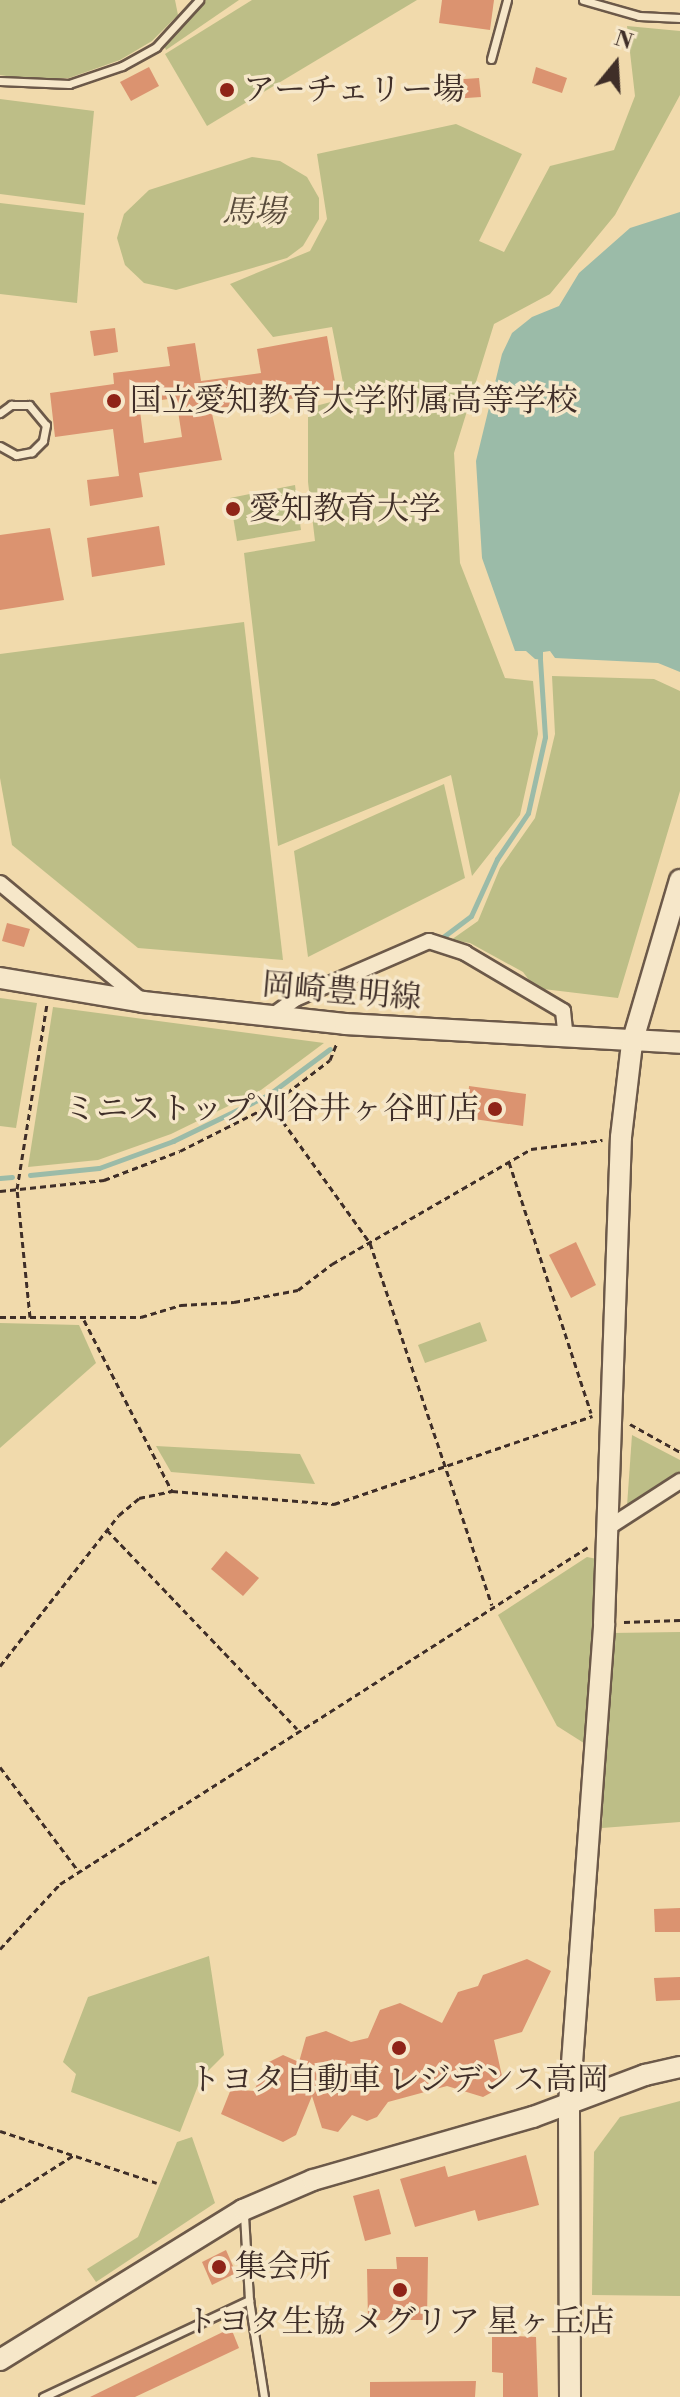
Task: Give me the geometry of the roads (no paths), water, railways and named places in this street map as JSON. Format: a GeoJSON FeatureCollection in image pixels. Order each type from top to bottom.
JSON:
{"type":"FeatureCollection","features":[{"type":"Feature","properties":{"kind":"street"},"geometry":{"type":"LineString","coordinates":[[570,2397],[569,2104],[604,1623],[615,1416],[621,1137],[632,1043],[680,880]]}},
{"type":"Feature","properties":{"kind":"street"},"geometry":{"type":"LineString","coordinates":[[0,883],[143,1002]]}},
{"type":"Feature","properties":{"kind":"street"},"geometry":{"type":"LineString","coordinates":[[272,1016],[363,967],[429,941],[465,953],[563,1011],[566,1039]]}},
{"type":"Feature","properties":{"kind":"street","name":"岡崎豊明線"},"geometry":{"type":"LineString","coordinates":[[0,978],[143,1002],[345,1024],[632,1043],[680,1043]]}},
{"type":"Feature","properties":{"kind":"street"},"geometry":{"type":"LineString","coordinates":[[608,1535],[680,1481]]}},
{"type":"Feature","properties":{"kind":"street"},"geometry":{"type":"LineString","coordinates":[[0,2360],[104,2301],[243,2210],[313,2180],[569,2104],[680,2067]]}},
{"type":"Feature","properties":{"kind":"lane"},"geometry":{"type":"LineString","coordinates":[[0,81],[69,84],[122,66],[156,47],[199,0]]}},
{"type":"Feature","properties":{"kind":"lane"},"geometry":{"type":"LineString","coordinates":[[491,59],[507,0]]}},
{"type":"Feature","properties":{"kind":"lane"},"geometry":{"type":"LineString","coordinates":[[583,0],[639,16],[680,18]]}},
{"type":"Feature","properties":{"kind":"lane"},"geometry":{"type":"LineString","coordinates":[[0,413],[11,405],[29,405],[46,425],[43,441],[32,452],[16,455],[0,446]]}},
{"type":"Feature","properties":{"kind":"lane"},"geometry":{"type":"LineString","coordinates":[[243,2210],[249,2300],[264,2397]]}},
{"type":"Feature","properties":{"kind":"lane"},"geometry":{"type":"LineString","coordinates":[[43,2397],[249,2300]]}},
{"type":"Feature","properties":{"kind":"waterway"},"geometry":{"type":"LineString","coordinates":[[439,940],[471,916],[497,859],[528,813],[545,737],[540,660]]}},
{"type":"Feature","properties":{"kind":"waterway"},"geometry":{"type":"LineString","coordinates":[[30,1175],[99,1168],[173,1141],[268,1095],[330,1049]]}},
{"type":"Feature","properties":{"kind":"waterway"},"geometry":{"type":"LineString","coordinates":[[0,1178],[12,1177]]}},
{"type":"Feature","properties":{"kind":"place","name":"アーチェリー場"},"geometry":{"type":"Point","coordinates":[227,90]}},
{"type":"Feature","properties":{"kind":"place","name":"国立愛知教育大学附属高等学校"},"geometry":{"type":"Point","coordinates":[114,401]}},
{"type":"Feature","properties":{"kind":"place","name":"愛知教育大学"},"geometry":{"type":"Point","coordinates":[233,509]}},
{"type":"Feature","properties":{"kind":"place","name":"ミニストップ刈谷井ヶ谷町店"},"geometry":{"type":"Point","coordinates":[495,1109]}},
{"type":"Feature","properties":{"kind":"place","name":"トヨタ自動車 レジデンス高岡"},"geometry":{"type":"Point","coordinates":[399,2048]}},
{"type":"Feature","properties":{"kind":"place","name":"集会所"},"geometry":{"type":"Point","coordinates":[219,2267]}},
{"type":"Feature","properties":{"kind":"place","name":"トヨタ生協 メグリア 星ヶ丘店"},"geometry":{"type":"Point","coordinates":[400,2290]}},
{"type":"Feature","properties":{"kind":"park label","name":"馬場"},"geometry":{"type":"Point","coordinates":[254,212]}}]}
